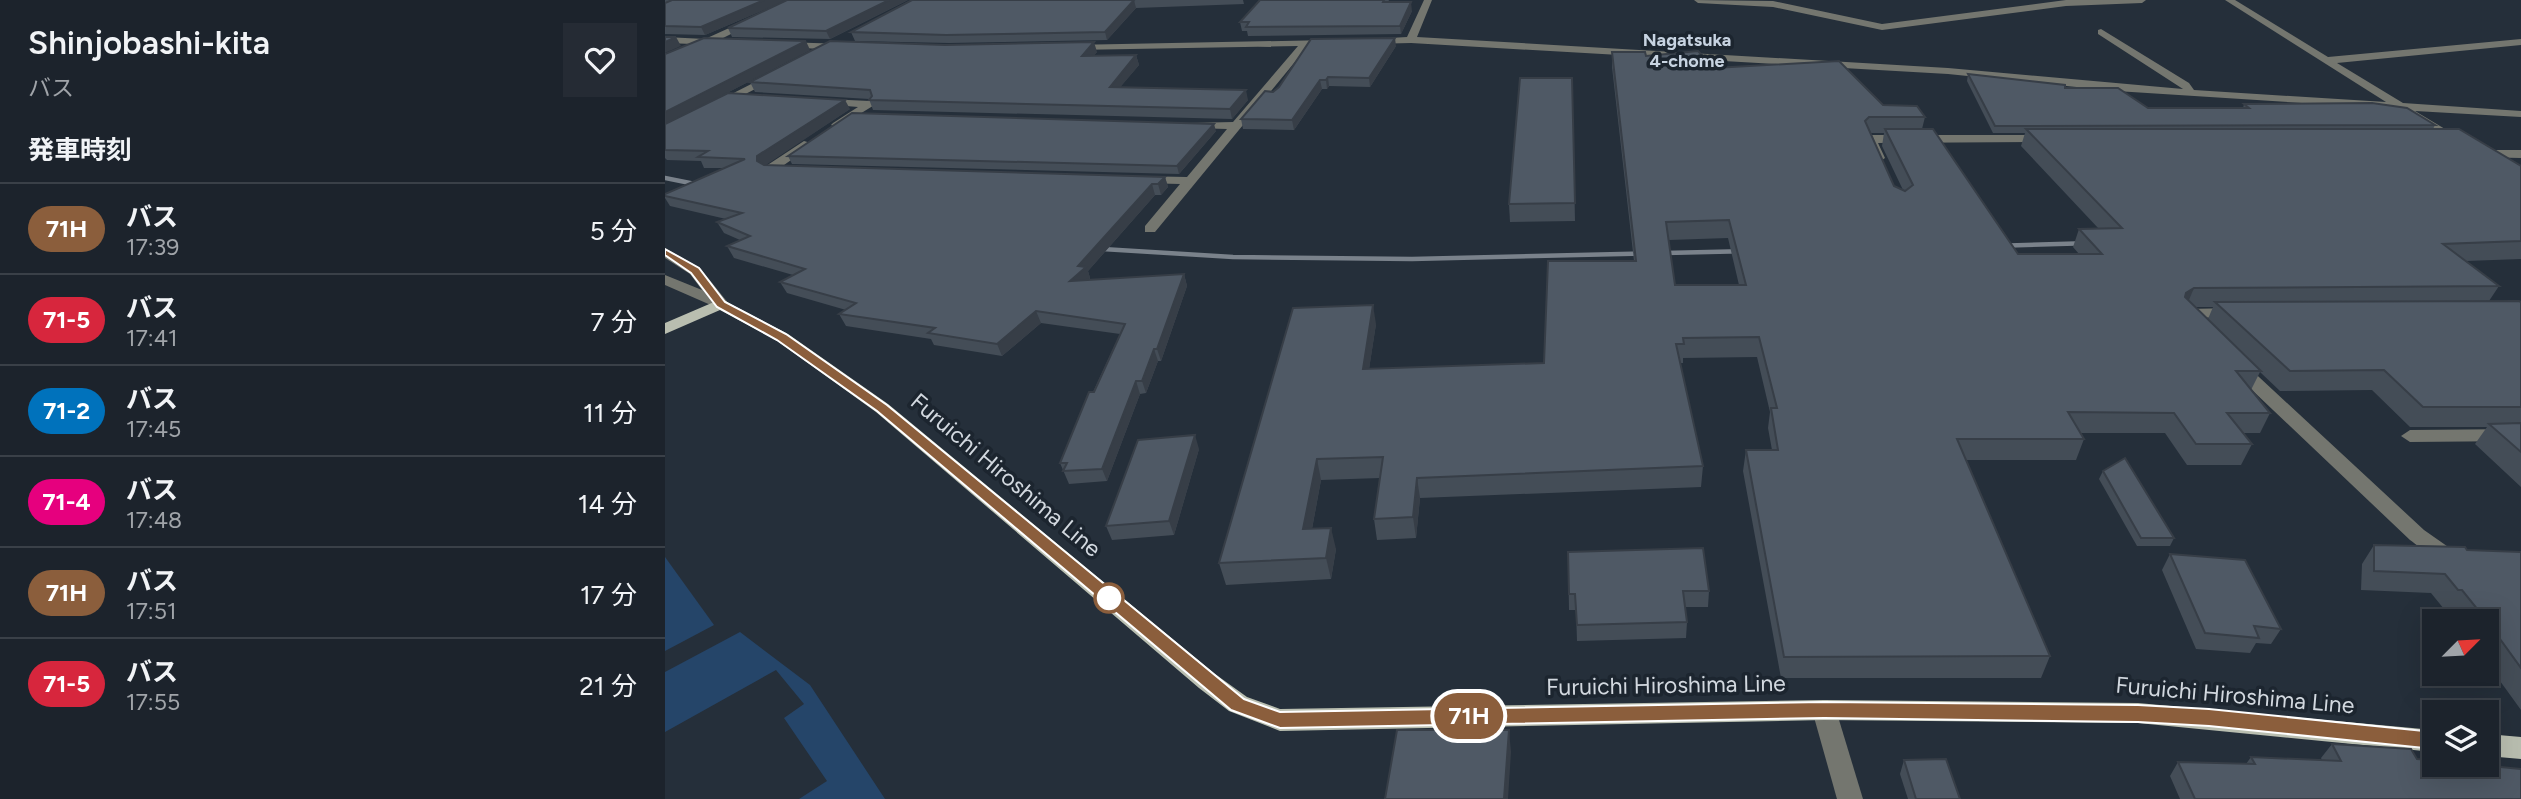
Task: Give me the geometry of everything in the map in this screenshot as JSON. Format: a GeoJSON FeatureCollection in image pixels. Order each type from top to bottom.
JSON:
{"type":"FeatureCollection","features":[{"type":"Feature","properties":{"kind":"main road"},"geometry":{"type":"LineString","coordinates":[[670,327],[721,304]]}},
{"type":"Feature","properties":{"kind":"main road","name":"Furuichi Hiroshima Line"},"geometry":{"type":"LineString","coordinates":[[721,304],[782,337],[843,379],[924,443],[1238,705],[1280,720],[1824,710],[2138,713],[2422,740]]}},
{"type":"Feature","properties":{"kind":"main road"},"geometry":{"type":"LineString","coordinates":[[2499,746],[2521,748]]}},
{"type":"Feature","properties":{"kind":"street"},"geometry":{"type":"LineString","coordinates":[[1411,40],[1428,0]]}},
{"type":"Feature","properties":{"kind":"street"},"geometry":{"type":"LineString","coordinates":[[1698,0],[1795,4],[1882,27],[2066,3],[2142,0]]}},
{"type":"Feature","properties":{"kind":"street"},"geometry":{"type":"LineString","coordinates":[[2229,0],[2330,60],[2499,168]]}},
{"type":"Feature","properties":{"kind":"street"},"geometry":{"type":"LineString","coordinates":[[665,60],[764,16]]}},
{"type":"Feature","properties":{"kind":"street"},"geometry":{"type":"LineString","coordinates":[[2101,32],[2185,85],[2191,93]]}},
{"type":"Feature","properties":{"kind":"street"},"geometry":{"type":"LineString","coordinates":[[809,58],[854,36]]}},
{"type":"Feature","properties":{"kind":"street"},"geometry":{"type":"LineString","coordinates":[[665,40],[730,43]]}},
{"type":"Feature","properties":{"kind":"street"},"geometry":{"type":"LineString","coordinates":[[1358,42],[1411,40],[1948,71],[2191,93],[2521,114]]}},
{"type":"Feature","properties":{"kind":"street"},"geometry":{"type":"LineString","coordinates":[[2330,60],[2378,57],[2480,43],[2521,42]]}},
{"type":"Feature","properties":{"kind":"street"},"geometry":{"type":"LineString","coordinates":[[1058,48],[1345,43]]}},
{"type":"Feature","properties":{"kind":"street"},"geometry":{"type":"LineString","coordinates":[[768,44],[858,48]]}},
{"type":"Feature","properties":{"kind":"street"},"geometry":{"type":"LineString","coordinates":[[1150,229],[1305,44]]}},
{"type":"Feature","properties":{"kind":"street"},"geometry":{"type":"LineString","coordinates":[[708,109],[787,69]]}},
{"type":"Feature","properties":{"kind":"street"},"geometry":{"type":"LineString","coordinates":[[730,97],[756,99]]}},
{"type":"Feature","properties":{"kind":"street"},"geometry":{"type":"LineString","coordinates":[[797,169],[770,169],[870,104],[807,101]]}},
{"type":"Feature","properties":{"kind":"street"},"geometry":{"type":"LineString","coordinates":[[852,115],[880,116]]}},
{"type":"Feature","properties":{"kind":"street"},"geometry":{"type":"LineString","coordinates":[[1180,124],[1235,126]]}},
{"type":"Feature","properties":{"kind":"street"},"geometry":{"type":"LineString","coordinates":[[1885,170],[1870,139],[2064,139]]}},
{"type":"Feature","properties":{"kind":"street"},"geometry":{"type":"LineString","coordinates":[[2426,139],[2454,139]]}},
{"type":"Feature","properties":{"kind":"street"},"geometry":{"type":"LineString","coordinates":[[2477,154],[2521,154]]}},
{"type":"Feature","properties":{"kind":"street"},"geometry":{"type":"LineString","coordinates":[[1123,179],[1191,181]]}},
{"type":"Feature","properties":{"kind":"street"},"geometry":{"type":"LineString","coordinates":[[665,252],[695,271],[721,304]]}},
{"type":"Feature","properties":{"kind":"street"},"geometry":{"type":"LineString","coordinates":[[665,279],[721,304]]}},
{"type":"Feature","properties":{"kind":"street"},"geometry":{"type":"LineString","coordinates":[[2205,333],[2187,314],[2256,313]]}},
{"type":"Feature","properties":{"kind":"street"},"geometry":{"type":"LineString","coordinates":[[2224,352],[2417,536],[2447,556]]}},
{"type":"Feature","properties":{"kind":"street"},"geometry":{"type":"LineString","coordinates":[[2410,436],[2519,437]]}},
{"type":"Feature","properties":{"kind":"street"},"geometry":{"type":"LineString","coordinates":[[1824,710],[1850,799]]}},
{"type":"Feature","properties":{"kind":"shaded area"},"geometry":{"type":"Polygon","coordinates":[[[665,557],[714,625],[665,651],[665,557]]]}},
{"type":"Feature","properties":{"kind":"shaded area"},"geometry":{"type":"Polygon","coordinates":[[[740,632],[810,685],[885,799],[799,799],[827,781],[784,718],[804,704],[776,670],[665,732],[665,672],[740,632]]]}},
{"type":"Feature","properties":{"kind":"building"},"geometry":{"type":"Polygon","coordinates":[[[672,0],[764,0],[701,27],[665,26],[665,3],[672,0]]]}},
{"type":"Feature","properties":{"kind":"building"},"geometry":{"type":"Polygon","coordinates":[[[787,0],[889,0],[826,31],[728,28],[787,0]]]}},
{"type":"Feature","properties":{"kind":"building"},"geometry":{"type":"Polygon","coordinates":[[[912,0],[1134,0],[1105,32],[946,35],[851,32],[912,0]]]}},
{"type":"Feature","properties":{"kind":"building"},"geometry":{"type":"Polygon","coordinates":[[[1260,0],[1411,2],[1400,26],[1246,27],[1249,22],[1240,22],[1260,0]]]}},
{"type":"Feature","properties":{"kind":"building"},"geometry":{"type":"Polygon","coordinates":[[[704,38],[806,41],[665,112],[665,54],[704,38]]]}},
{"type":"Feature","properties":{"kind":"building"},"geometry":{"type":"Polygon","coordinates":[[[1395,38],[1369,78],[1328,77],[1326,80],[1320,80],[1292,120],[1241,119],[1265,91],[1273,92],[1279,87],[1311,39],[1395,38]]]}},
{"type":"Feature","properties":{"kind":"building"},"geometry":{"type":"Polygon","coordinates":[[[830,41],[945,45],[1094,42],[1082,56],[1136,55],[1110,87],[1246,90],[1230,109],[869,100],[872,96],[870,90],[750,82],[830,41]]]}},
{"type":"Feature","properties":{"kind":"building"},"geometry":{"type":"Polygon","coordinates":[[[1698,51],[1714,68],[1839,61],[1883,105],[1917,106],[1925,117],[1869,117],[1865,121],[1894,186],[1905,191],[1913,185],[1885,129],[1933,129],[2018,254],[2102,254],[2079,229],[2122,228],[2026,129],[2459,129],[2521,166],[2521,241],[2443,244],[2499,286],[2194,288],[2186,293],[2185,297],[2261,371],[2236,371],[2270,413],[2227,413],[2252,444],[2196,444],[2174,413],[2068,412],[2084,439],[1957,439],[2050,656],[1784,657],[1746,450],[1778,450],[1771,408],[1777,408],[1759,337],[1683,338],[1684,344],[1676,344],[1703,466],[1417,478],[1413,517],[1374,519],[1383,457],[1317,459],[1303,529],[1331,528],[1326,558],[1219,563],[1293,308],[1373,305],[1363,369],[1544,363],[1548,261],[1636,261],[1612,52],[1645,52],[1646,56],[1698,51]],[[1729,220],[1666,222],[1675,285],[1746,285],[1729,220]]]}},
{"type":"Feature","properties":{"kind":"building"},"geometry":{"type":"Polygon","coordinates":[[[1968,74],[2065,85],[2065,88],[2118,88],[2148,108],[2249,108],[2244,104],[2372,103],[2407,108],[2435,125],[1995,126],[1968,74]]]}},
{"type":"Feature","properties":{"kind":"building"},"geometry":{"type":"Polygon","coordinates":[[[1520,78],[1572,78],[1575,203],[1509,204],[1520,78]]]}},
{"type":"Feature","properties":{"kind":"building"},"geometry":{"type":"Polygon","coordinates":[[[728,93],[845,100],[757,156],[757,161],[764,165],[1165,177],[1158,184],[1152,184],[1078,266],[1086,267],[1070,281],[1184,274],[1157,349],[1154,349],[1142,381],[1136,381],[1102,469],[1063,471],[1067,463],[1060,463],[1089,392],[1094,392],[1125,324],[1036,311],[997,344],[928,333],[935,328],[839,314],[856,303],[780,282],[805,269],[727,246],[750,236],[717,222],[742,213],[665,196],[745,159],[698,157],[708,151],[665,150],[665,124],[728,93]]]}},
{"type":"Feature","properties":{"kind":"building"},"geometry":{"type":"Polygon","coordinates":[[[852,113],[1214,124],[1177,166],[788,156],[852,113]]]}},
{"type":"Feature","properties":{"kind":"building"},"geometry":{"type":"Polygon","coordinates":[[[2519,301],[2521,407],[2423,407],[2384,370],[2290,371],[2215,302],[2519,301]]]}},
{"type":"Feature","properties":{"kind":"building"},"geometry":{"type":"Polygon","coordinates":[[[2521,423],[2521,452],[2489,424],[2521,423]]]}},
{"type":"Feature","properties":{"kind":"building"},"geometry":{"type":"Polygon","coordinates":[[[1195,435],[1169,521],[1106,526],[1138,440],[1195,435]]]}},
{"type":"Feature","properties":{"kind":"building"},"geometry":{"type":"Polygon","coordinates":[[[2125,458],[2174,538],[2141,538],[2103,471],[2125,458]]]}},
{"type":"Feature","properties":{"kind":"building"},"geometry":{"type":"Polygon","coordinates":[[[2374,545],[2465,547],[2467,550],[2521,552],[2521,668],[2499,638],[2499,609],[2477,609],[2445,574],[2374,571],[2374,545]]]}},
{"type":"Feature","properties":{"kind":"building"},"geometry":{"type":"Polygon","coordinates":[[[1703,548],[1709,591],[1683,591],[1687,622],[1577,625],[1575,594],[1569,594],[1568,552],[1703,548]]]}},
{"type":"Feature","properties":{"kind":"building"},"geometry":{"type":"Polygon","coordinates":[[[2170,554],[2245,560],[2281,629],[2254,626],[2259,638],[2205,633],[2170,554]]]}},
{"type":"Feature","properties":{"kind":"building"},"geometry":{"type":"Polygon","coordinates":[[[1397,730],[1509,730],[1504,799],[1385,799],[1397,730]]]}},
{"type":"Feature","properties":{"kind":"building"},"geometry":{"type":"Polygon","coordinates":[[[2332,744],[2411,749],[2417,759],[2422,759],[2422,777],[2499,777],[2499,767],[2521,769],[2521,799],[2195,799],[2178,762],[2255,764],[2251,757],[2341,761],[2332,744]]]}},
{"type":"Feature","properties":{"kind":"building"},"geometry":{"type":"Polygon","coordinates":[[[1946,759],[1960,799],[1916,799],[1904,760],[1946,759]]]}},
{"type":"Feature","properties":{"kind":"railway"},"geometry":{"type":"LineString","coordinates":[[665,178],[710,187]]}},
{"type":"Feature","properties":{"kind":"railway"},"geometry":{"type":"LineString","coordinates":[[1992,246],[2093,243]]}},
{"type":"Feature","properties":{"kind":"railway"},"geometry":{"type":"LineString","coordinates":[[1086,248],[1233,257],[1412,259],[1751,251]]}},
{"type":"Feature","properties":{"kind":"bus line","name":"71H"},"geometry":{"type":"LineString","coordinates":[[665,252],[695,271],[721,304],[782,337],[882,408],[1238,705],[1280,720],[1824,710],[2138,713],[2422,740]]}},
{"type":"Feature","properties":{"kind":"district","name":"Nagatsuka 4-chome"},"geometry":{"type":"Point","coordinates":[1687,50]}}]}
